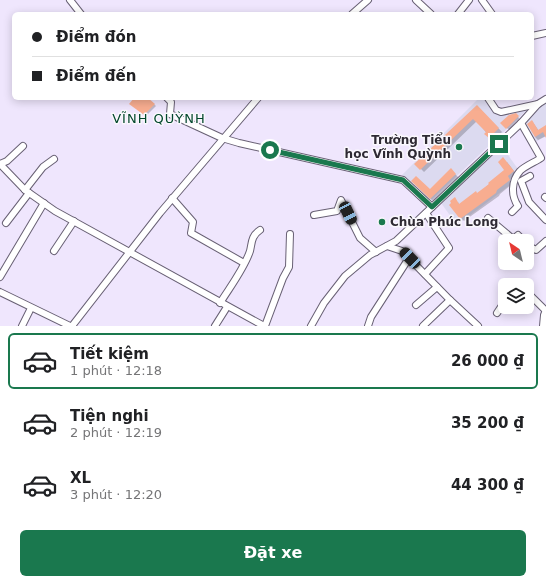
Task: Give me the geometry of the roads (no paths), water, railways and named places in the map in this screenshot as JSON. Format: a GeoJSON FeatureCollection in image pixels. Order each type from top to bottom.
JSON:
{"type":"FeatureCollection","features":[{"type":"Feature","properties":{"kind":"street"},"geometry":{"type":"LineString","coordinates":[[70,0],[79,12]]}},
{"type":"Feature","properties":{"kind":"street"},"geometry":{"type":"LineString","coordinates":[[354,12],[368,0]]}},
{"type":"Feature","properties":{"kind":"street"},"geometry":{"type":"LineString","coordinates":[[416,0],[429,12]]}},
{"type":"Feature","properties":{"kind":"street"},"geometry":{"type":"LineString","coordinates":[[460,12],[469,0]]}},
{"type":"Feature","properties":{"kind":"street"},"geometry":{"type":"LineString","coordinates":[[485,1],[491,12]]}},
{"type":"Feature","properties":{"kind":"street"},"geometry":{"type":"LineString","coordinates":[[534,36],[546,33]]}},
{"type":"Feature","properties":{"kind":"street"},"geometry":{"type":"LineString","coordinates":[[311,326],[324,303],[345,276],[376,252],[396,241],[521,123],[538,104],[546,99]]}},
{"type":"Feature","properties":{"kind":"street"},"geometry":{"type":"LineString","coordinates":[[170,100],[171,102],[170,114],[222,138],[403,180],[432,207]]}},
{"type":"Feature","properties":{"kind":"street"},"geometry":{"type":"LineString","coordinates":[[0,292],[71,326],[172,198],[256,100]]}},
{"type":"Feature","properties":{"kind":"street"},"geometry":{"type":"LineString","coordinates":[[489,100],[496,110],[501,112],[538,104]]}},
{"type":"Feature","properties":{"kind":"street"},"geometry":{"type":"LineString","coordinates":[[518,206],[513,195],[513,183],[520,171],[541,158],[521,123]]}},
{"type":"Feature","properties":{"kind":"street"},"geometry":{"type":"LineString","coordinates":[[23,146],[7,161],[0,164],[27,192],[74,221],[227,307],[264,326],[282,278],[289,267],[290,234]]}},
{"type":"Feature","properties":{"kind":"street"},"geometry":{"type":"LineString","coordinates":[[6,223],[43,167],[54,159]]}},
{"type":"Feature","properties":{"kind":"street"},"geometry":{"type":"LineString","coordinates":[[530,176],[521,181],[529,202],[546,220]]}},
{"type":"Feature","properties":{"kind":"street"},"geometry":{"type":"LineString","coordinates":[[172,198],[193,222],[191,233],[244,263]]}},
{"type":"Feature","properties":{"kind":"street"},"geometry":{"type":"LineString","coordinates":[[314,215],[337,211],[341,200],[360,238],[376,252]]}},
{"type":"Feature","properties":{"kind":"street"},"geometry":{"type":"LineString","coordinates":[[512,212],[518,206],[529,202]]}},
{"type":"Feature","properties":{"kind":"street"},"geometry":{"type":"LineString","coordinates":[[0,277],[44,203]]}},
{"type":"Feature","properties":{"kind":"street"},"geometry":{"type":"LineString","coordinates":[[425,274],[449,248],[426,213]]}},
{"type":"Feature","properties":{"kind":"street"},"geometry":{"type":"LineString","coordinates":[[488,218],[507,234]]}},
{"type":"Feature","properties":{"kind":"street"},"geometry":{"type":"LineString","coordinates":[[54,252],[74,221]]}},
{"type":"Feature","properties":{"kind":"street"},"geometry":{"type":"LineString","coordinates":[[220,303],[244,263],[250,250],[250,243],[256,233],[260,230]]}},
{"type":"Feature","properties":{"kind":"street"},"geometry":{"type":"LineString","coordinates":[[534,249],[536,250],[546,241]]}},
{"type":"Feature","properties":{"kind":"street"},"geometry":{"type":"LineString","coordinates":[[388,246],[402,251],[410,258],[477,326]]}},
{"type":"Feature","properties":{"kind":"street"},"geometry":{"type":"LineString","coordinates":[[368,326],[371,317],[410,258]]}},
{"type":"Feature","properties":{"kind":"street"},"geometry":{"type":"LineString","coordinates":[[416,305],[437,287]]}},
{"type":"Feature","properties":{"kind":"street"},"geometry":{"type":"LineString","coordinates":[[534,299],[546,310],[544,326]]}},
{"type":"Feature","properties":{"kind":"street"},"geometry":{"type":"LineString","coordinates":[[423,326],[450,300]]}},
{"type":"Feature","properties":{"kind":"street"},"geometry":{"type":"LineString","coordinates":[[215,326],[227,307]]}},
{"type":"Feature","properties":{"kind":"street"},"geometry":{"type":"LineString","coordinates":[[22,326],[31,308]]}},
{"type":"Feature","properties":{"kind":"place","name":"Trường Tiểu học Vĩnh Quỳnh"},"geometry":{"type":"Point","coordinates":[459,147]}},
{"type":"Feature","properties":{"kind":"place","name":"Chùa Phúc Long"},"geometry":{"type":"Point","coordinates":[382,222]}},
{"type":"Feature","properties":{"kind":"district","name":"VĨNH QUỲNH"},"geometry":{"type":"Point","coordinates":[159,118]}}]}
